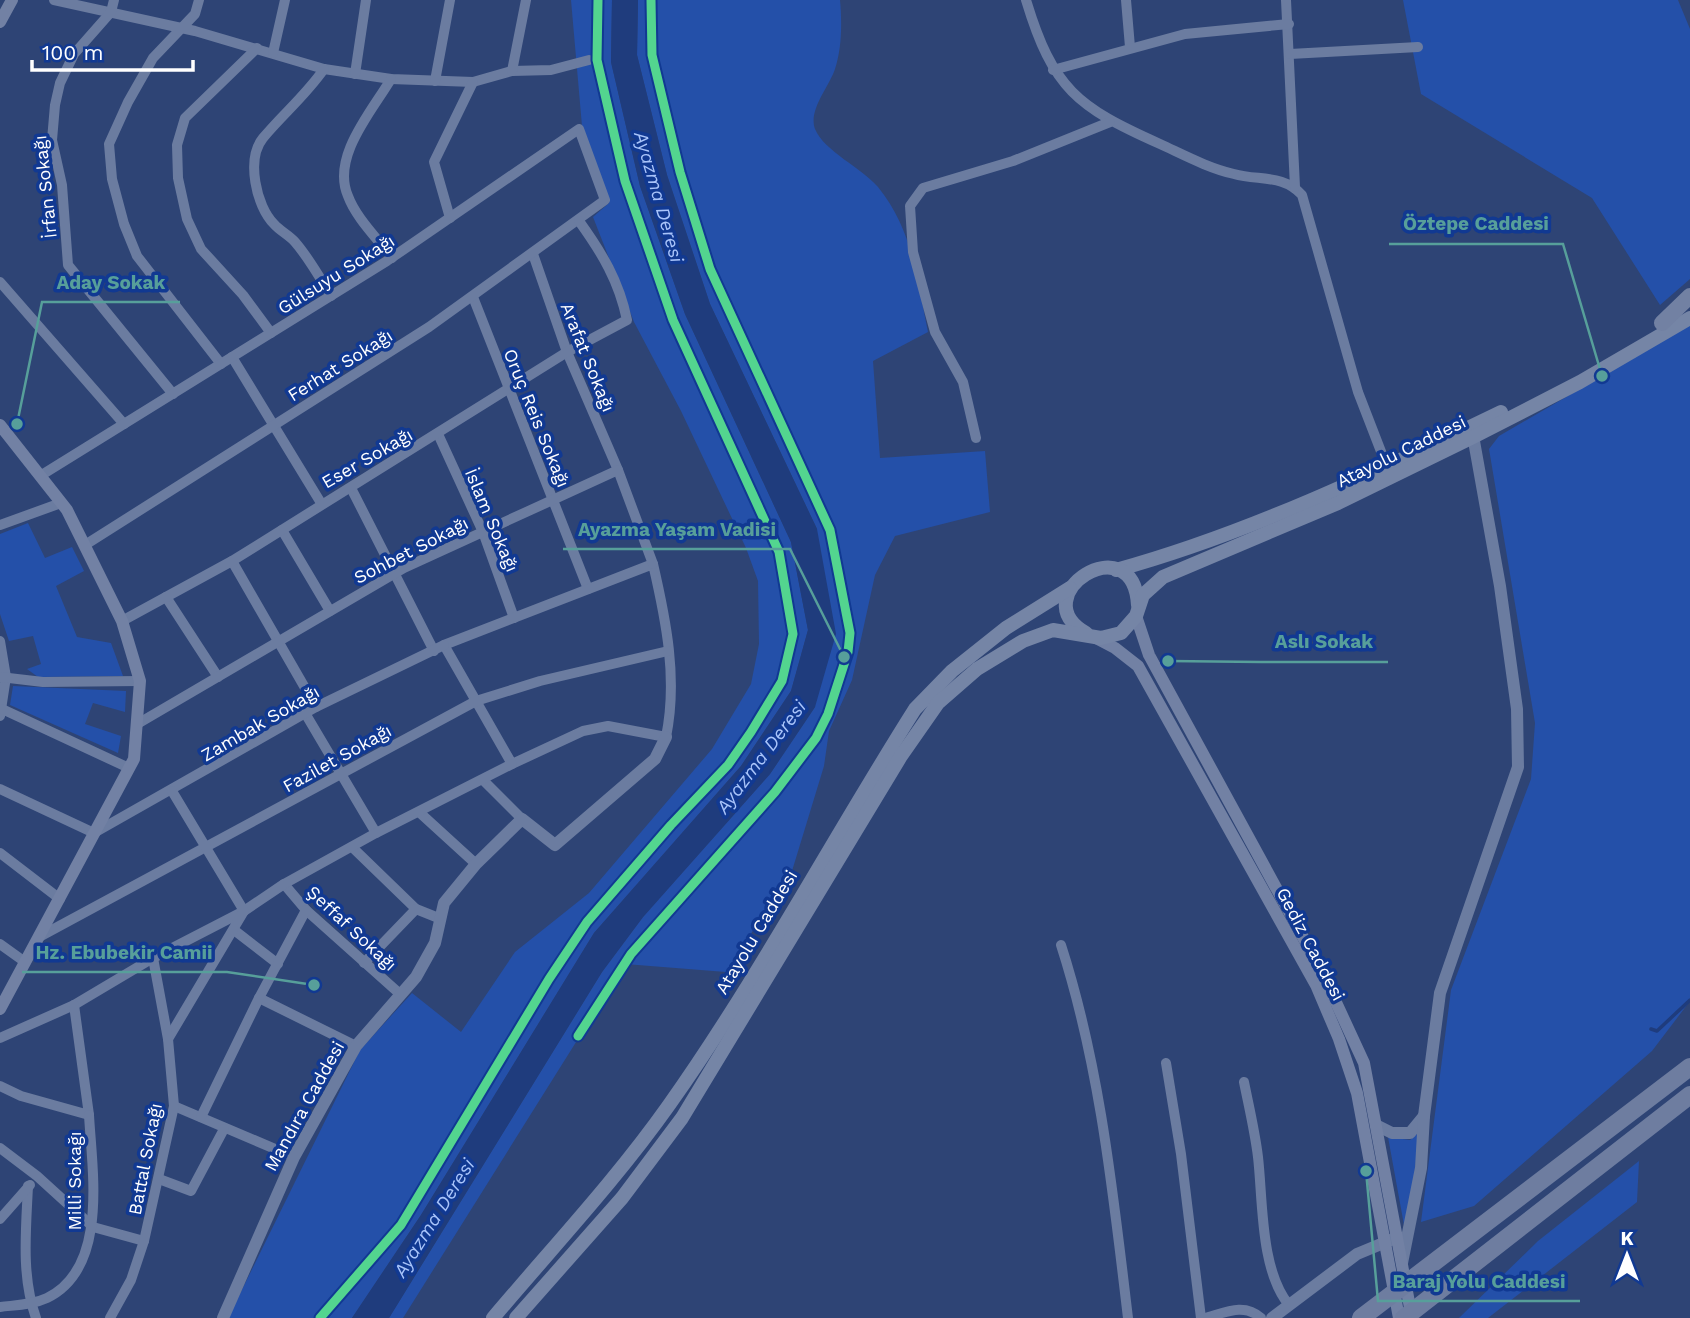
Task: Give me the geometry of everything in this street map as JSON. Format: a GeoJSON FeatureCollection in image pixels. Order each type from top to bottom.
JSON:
{"type":"FeatureCollection","features":[{"type":"Feature","properties":{"kind":"highway"},"geometry":{"type":"LineString","coordinates":[[1662,323],[1690,296]]}},
{"type":"Feature","properties":{"kind":"highway"},"geometry":{"type":"LineString","coordinates":[[1662,323],[1690,307]]}},
{"type":"Feature","properties":{"kind":"highway"},"geometry":{"type":"LineString","coordinates":[[1621,1121],[1690,1053]]}},
{"type":"Feature","properties":{"kind":"highway"},"geometry":{"type":"LineString","coordinates":[[1361,1318],[1690,1067]]}},
{"type":"Feature","properties":{"kind":"highway"},"geometry":{"type":"LineString","coordinates":[[1401,1318],[1453,1281],[1690,1095]]}},
{"type":"Feature","properties":{"kind":"highway"},"geometry":{"type":"LineString","coordinates":[[1605,1162],[1690,1102]]}},
{"type":"Feature","properties":{"kind":"main road"},"geometry":{"type":"LineString","coordinates":[[1,17],[12,0]]}},
{"type":"Feature","properties":{"kind":"main road","name":"Atayolu Caddesi"},"geometry":{"type":"LineString","coordinates":[[493,1318],[614,1176],[668,1106],[739,1000],[915,709],[952,671],[984,645],[1070,588],[1076,579],[1094,568],[1116,570],[1174,553],[1356,482],[1580,383],[1690,318]]}},
{"type":"Feature","properties":{"kind":"main road","name":"Atayolu Caddesi"},"geometry":{"type":"LineString","coordinates":[[516,1318],[622,1198],[682,1118],[901,756],[939,703],[977,669],[1023,641],[1053,630],[1111,637],[1121,633],[1136,616],[1149,586],[1181,567],[1338,503],[1472,432],[1662,323]]}},
{"type":"Feature","properties":{"kind":"main road"},"geometry":{"type":"LineString","coordinates":[[0,425],[5,438],[61,503],[85,545],[122,621],[140,681],[139,723],[134,759],[0,1009]]}},
{"type":"Feature","properties":{"kind":"main road"},"geometry":{"type":"LineString","coordinates":[[1116,570],[1133,584],[1137,595],[1136,616]]}},
{"type":"Feature","properties":{"kind":"main road"},"geometry":{"type":"LineString","coordinates":[[1070,588],[1067,599],[1073,622],[1090,636]]}},
{"type":"Feature","properties":{"kind":"main road","name":"Gediz Caddesi"},"geometry":{"type":"LineString","coordinates":[[1136,616],[1140,636],[1161,678],[1322,972],[1364,1063],[1376,1125],[1401,1318]]}},
{"type":"Feature","properties":{"kind":"main road","name":"Gediz Caddesi"},"geometry":{"type":"LineString","coordinates":[[1090,636],[1115,648],[1138,666],[1316,985],[1339,1039],[1357,1093],[1391,1239],[1402,1265],[1412,1318]]}},
{"type":"Feature","properties":{"kind":"street"},"geometry":{"type":"LineString","coordinates":[[54,0],[181,27],[324,69],[391,79],[473,82],[512,71],[551,70],[589,60]]}},
{"type":"Feature","properties":{"kind":"street","name":"İrfan Sokağı"},"geometry":{"type":"LineString","coordinates":[[114,0],[111,12],[74,54],[60,83],[55,105],[52,140],[62,185],[68,265],[173,394]]}},
{"type":"Feature","properties":{"kind":"street"},"geometry":{"type":"LineString","coordinates":[[199,0],[195,14],[153,58],[128,102],[109,144],[112,179],[124,224],[137,256],[221,364]]}},
{"type":"Feature","properties":{"kind":"street"},"geometry":{"type":"LineString","coordinates":[[273,53],[285,0]]}},
{"type":"Feature","properties":{"kind":"street"},"geometry":{"type":"LineString","coordinates":[[355,74],[366,0]]}},
{"type":"Feature","properties":{"kind":"street"},"geometry":{"type":"LineString","coordinates":[[435,81],[450,0]]}},
{"type":"Feature","properties":{"kind":"street"},"geometry":{"type":"LineString","coordinates":[[512,71],[526,0]]}},
{"type":"Feature","properties":{"kind":"street"},"geometry":{"type":"LineString","coordinates":[[1026,0],[1039,42],[1053,70],[1075,97],[1110,122],[1218,169],[1245,177],[1279,180],[1295,187],[1308,205],[1358,392],[1387,467]]}},
{"type":"Feature","properties":{"kind":"street"},"geometry":{"type":"LineString","coordinates":[[1126,0],[1130,47]]}},
{"type":"Feature","properties":{"kind":"street"},"geometry":{"type":"LineString","coordinates":[[1286,0],[1295,187]]}},
{"type":"Feature","properties":{"kind":"street"},"geometry":{"type":"LineString","coordinates":[[1053,70],[1130,47],[1206,30],[1289,24]]}},
{"type":"Feature","properties":{"kind":"street"},"geometry":{"type":"LineString","coordinates":[[1290,54],[1418,47]]}},
{"type":"Feature","properties":{"kind":"street"},"geometry":{"type":"LineString","coordinates":[[257,48],[186,118],[177,145],[178,178],[187,219],[201,249],[243,295],[271,334]]}},
{"type":"Feature","properties":{"kind":"street"},"geometry":{"type":"LineString","coordinates":[[324,69],[306,95],[262,139],[254,155],[256,180],[273,223],[294,240],[331,296]]}},
{"type":"Feature","properties":{"kind":"street"},"geometry":{"type":"LineString","coordinates":[[391,79],[350,149],[344,165],[344,180],[348,197],[392,258]]}},
{"type":"Feature","properties":{"kind":"street"},"geometry":{"type":"LineString","coordinates":[[450,218],[434,162],[473,82]]}},
{"type":"Feature","properties":{"kind":"street"},"geometry":{"type":"LineString","coordinates":[[976,438],[963,382],[934,331],[914,252],[910,206],[923,188],[1013,161],[1110,122]]}},
{"type":"Feature","properties":{"kind":"street","name":"Gülsuyu Sokağı"},"geometry":{"type":"LineString","coordinates":[[40,476],[392,258],[579,129],[605,200]]}},
{"type":"Feature","properties":{"kind":"street","name":"Ferhat Sokağı"},"geometry":{"type":"LineString","coordinates":[[85,545],[473,297],[579,222],[605,200]]}},
{"type":"Feature","properties":{"kind":"street","name":"Eser Sokağı"},"geometry":{"type":"LineString","coordinates":[[122,621],[232,561],[567,352],[627,320],[622,297],[608,262],[579,222]]}},
{"type":"Feature","properties":{"kind":"street","name":"Arafat Sokağı"},"geometry":{"type":"LineString","coordinates":[[533,254],[567,352],[618,470]]}},
{"type":"Feature","properties":{"kind":"street"},"geometry":{"type":"LineString","coordinates":[[0,282],[124,424]]}},
{"type":"Feature","properties":{"kind":"street","name":"Oruç Reis Sokağı"},"geometry":{"type":"LineString","coordinates":[[473,297],[588,589]]}},
{"type":"Feature","properties":{"kind":"street"},"geometry":{"type":"LineString","coordinates":[[232,357],[276,424],[321,503]]}},
{"type":"Feature","properties":{"kind":"street"},"geometry":{"type":"LineString","coordinates":[[1402,1265],[1421,1168],[1424,1116],[1440,993],[1518,767],[1517,709],[1472,432]]}},
{"type":"Feature","properties":{"kind":"street","name":"İslam Sokağı"},"geometry":{"type":"LineString","coordinates":[[438,434],[483,532],[514,618]]}},
{"type":"Feature","properties":{"kind":"street"},"geometry":{"type":"LineString","coordinates":[[483,780],[522,819],[555,845],[655,759],[666,737],[673,701],[664,612],[653,564],[618,470]]}},
{"type":"Feature","properties":{"kind":"street","name":"Sohbet Sokağı"},"geometry":{"type":"LineString","coordinates":[[139,723],[394,574],[618,470]]}},
{"type":"Feature","properties":{"kind":"street"},"geometry":{"type":"LineString","coordinates":[[351,488],[434,651]]}},
{"type":"Feature","properties":{"kind":"street"},"geometry":{"type":"LineString","coordinates":[[0,525],[61,503]]}},
{"type":"Feature","properties":{"kind":"street"},"geometry":{"type":"LineString","coordinates":[[282,530],[330,611]]}},
{"type":"Feature","properties":{"kind":"street"},"geometry":{"type":"LineString","coordinates":[[232,561],[316,707]]}},
{"type":"Feature","properties":{"kind":"street","name":"Zambak Sokağı"},"geometry":{"type":"LineString","coordinates":[[94,834],[172,792],[316,707],[444,645],[653,564]]}},
{"type":"Feature","properties":{"kind":"street"},"geometry":{"type":"LineString","coordinates":[[166,597],[218,677]]}},
{"type":"Feature","properties":{"kind":"street"},"geometry":{"type":"LineString","coordinates":[[0,641],[3,677],[1,712],[129,768]]}},
{"type":"Feature","properties":{"kind":"street"},"geometry":{"type":"LineString","coordinates":[[444,645],[512,764]]}},
{"type":"Feature","properties":{"kind":"street","name":"Fazilet Sokağı"},"geometry":{"type":"LineString","coordinates":[[39,937],[476,701],[540,681],[668,651]]}},
{"type":"Feature","properties":{"kind":"street"},"geometry":{"type":"LineString","coordinates":[[3,677],[43,682],[140,681]]}},
{"type":"Feature","properties":{"kind":"street"},"geometry":{"type":"LineString","coordinates":[[305,713],[376,833]]}},
{"type":"Feature","properties":{"kind":"street"},"geometry":{"type":"LineString","coordinates":[[0,1038],[74,1005],[153,958],[244,911],[284,884],[376,833],[583,731],[608,726],[666,737]]}},
{"type":"Feature","properties":{"kind":"street"},"geometry":{"type":"LineString","coordinates":[[0,789],[94,834]]}},
{"type":"Feature","properties":{"kind":"street"},"geometry":{"type":"LineString","coordinates":[[172,792],[244,911]]}},
{"type":"Feature","properties":{"kind":"street"},"geometry":{"type":"LineString","coordinates":[[419,812],[476,864]]}},
{"type":"Feature","properties":{"kind":"street","name":"Mandıra Caddesi"},"geometry":{"type":"LineString","coordinates":[[223,1318],[294,1157],[356,1046],[423,966],[435,943],[444,904],[476,864],[522,819]]}},
{"type":"Feature","properties":{"kind":"street"},"geometry":{"type":"LineString","coordinates":[[352,847],[416,909],[441,919]]}},
{"type":"Feature","properties":{"kind":"street"},"geometry":{"type":"LineString","coordinates":[[0,853],[60,899]]}},
{"type":"Feature","properties":{"kind":"street","name":"Şeffaf Sokağı"},"geometry":{"type":"LineString","coordinates":[[284,884],[306,911],[400,994]]}},
{"type":"Feature","properties":{"kind":"street"},"geometry":{"type":"LineString","coordinates":[[363,963],[416,909]]}},
{"type":"Feature","properties":{"kind":"street"},"geometry":{"type":"LineString","coordinates":[[168,1039],[244,911]]}},
{"type":"Feature","properties":{"kind":"street"},"geometry":{"type":"LineString","coordinates":[[201,1117],[259,998],[306,911]]}},
{"type":"Feature","properties":{"kind":"street"},"geometry":{"type":"LineString","coordinates":[[234,930],[278,964]]}},
{"type":"Feature","properties":{"kind":"street"},"geometry":{"type":"LineString","coordinates":[[0,943],[25,962]]}},
{"type":"Feature","properties":{"kind":"street"},"geometry":{"type":"LineString","coordinates":[[1061,945],[1075,989],[1098,1092],[1128,1318]]}},
{"type":"Feature","properties":{"kind":"street","name":"Battal Sokağı"},"geometry":{"type":"LineString","coordinates":[[110,1318],[131,1280],[144,1241],[174,1107],[168,1039],[153,958]]}},
{"type":"Feature","properties":{"kind":"street"},"geometry":{"type":"LineString","coordinates":[[259,998],[356,1046]]}},
{"type":"Feature","properties":{"kind":"street","name":"Milli Sokağı"},"geometry":{"type":"LineString","coordinates":[[31,1304],[63,1288],[84,1257],[93,1227],[89,1115],[74,1005]]}},
{"type":"Feature","properties":{"kind":"street"},"geometry":{"type":"LineString","coordinates":[[1166,1063],[1203,1318],[1242,1309],[1261,1318]]}},
{"type":"Feature","properties":{"kind":"street"},"geometry":{"type":"LineString","coordinates":[[1244,1082],[1257,1150],[1260,1208],[1276,1280],[1289,1305]]}},
{"type":"Feature","properties":{"kind":"street"},"geometry":{"type":"LineString","coordinates":[[0,1086],[21,1096],[89,1115]]}},
{"type":"Feature","properties":{"kind":"street"},"geometry":{"type":"LineString","coordinates":[[174,1107],[294,1157]]}},
{"type":"Feature","properties":{"kind":"street"},"geometry":{"type":"LineString","coordinates":[[1376,1125],[1392,1133],[1410,1133],[1424,1116]]}},
{"type":"Feature","properties":{"kind":"street"},"geometry":{"type":"LineString","coordinates":[[159,1179],[191,1191],[223,1129]]}},
{"type":"Feature","properties":{"kind":"street"},"geometry":{"type":"LineString","coordinates":[[0,1148],[37,1176],[93,1227],[144,1241]]}},
{"type":"Feature","properties":{"kind":"street"},"geometry":{"type":"LineString","coordinates":[[0,1219],[37,1176]]}},
{"type":"Feature","properties":{"kind":"street"},"geometry":{"type":"LineString","coordinates":[[28,1186],[25,1250],[31,1304],[36,1318]]}},
{"type":"Feature","properties":{"kind":"street"},"geometry":{"type":"LineString","coordinates":[[1272,1318],[1348,1260],[1391,1239]]}},
{"type":"Feature","properties":{"kind":"street"},"geometry":{"type":"LineString","coordinates":[[0,1307],[31,1304]]}},
{"type":"Feature","properties":{"kind":"shaded area"},"geometry":{"type":"Polygon","coordinates":[[[571,0],[612,0],[611,62],[640,186],[685,314],[791,542],[808,630],[791,691],[741,766],[594,933],[421,1215],[352,1318],[228,1318],[360,1050],[412,993],[461,1032],[515,952],[589,893],[712,749],[751,684],[759,644],[758,581],[746,548],[681,411],[634,322],[593,217],[609,203],[582,126],[571,0]]]}},
{"type":"Feature","properties":{"kind":"shaded area"},"geometry":{"type":"Polygon","coordinates":[[[638,0],[840,0],[839,52],[835,69],[814,114],[815,129],[826,145],[871,180],[890,203],[912,256],[928,332],[873,361],[880,458],[985,451],[990,512],[895,536],[875,575],[852,680],[829,731],[824,766],[792,871],[726,972],[625,964],[403,1318],[389,1318],[602,972],[643,917],[770,774],[815,707],[817,529],[710,304],[667,175],[637,55],[638,0]]]}},
{"type":"Feature","properties":{"kind":"shaded area"},"geometry":{"type":"Polygon","coordinates":[[[1403,0],[1678,0],[1690,29],[1690,279],[1660,305],[1592,198],[1421,94],[1403,0]]]}},
{"type":"Feature","properties":{"kind":"shaded area"},"geometry":{"type":"Polygon","coordinates":[[[1690,325],[1690,1001],[1652,1051],[1474,1206],[1421,1222],[1451,990],[1531,779],[1535,723],[1489,449],[1499,436],[1690,325]]]}},
{"type":"Feature","properties":{"kind":"shaded area"},"geometry":{"type":"Polygon","coordinates":[[[28,523],[45,558],[72,547],[84,571],[56,586],[77,637],[111,643],[123,676],[38,677],[27,669],[41,664],[33,636],[9,641],[0,614],[0,534],[28,523]]]}},
{"type":"Feature","properties":{"kind":"shaded area"},"geometry":{"type":"Polygon","coordinates":[[[13,686],[126,691],[125,712],[93,703],[85,724],[121,736],[118,753],[10,705],[13,686]]]}},
{"type":"Feature","properties":{"kind":"shaded area"},"geometry":{"type":"Polygon","coordinates":[[[1420,1131],[1406,1236],[1388,1137],[1410,1140],[1420,1131]]]}},
{"type":"Feature","properties":{"kind":"shaded area"},"geometry":{"type":"Polygon","coordinates":[[[1639,1161],[1637,1202],[1488,1318],[1459,1318],[1538,1241],[1639,1161]]]}},
{"type":"Feature","properties":{"kind":"water","name":"Ayazma Deresi"},"geometry":{"type":"Polygon","coordinates":[[[612,0],[638,0],[637,55],[667,175],[710,304],[817,529],[836,634],[815,707],[770,774],[643,917],[602,972],[389,1318],[352,1318],[421,1215],[594,933],[741,766],[791,691],[808,630],[791,542],[685,314],[640,186],[611,62],[612,0]]]}},
{"type":"Feature","properties":{"kind":"waterway"},"geometry":{"type":"LineString","coordinates":[[1651,1029],[1657,1031],[1690,1000]]}},
{"type":"Feature","properties":{"kind":"cycle path"},"geometry":{"type":"LineString","coordinates":[[320,1318],[401,1225],[549,979],[587,922],[671,825],[728,765],[751,732],[782,681],[793,634],[779,552],[673,320],[625,181],[597,60],[598,0]]}},
{"type":"Feature","properties":{"kind":"cycle path"},"geometry":{"type":"LineString","coordinates":[[578,1036],[631,954],[775,792],[816,738],[828,714],[848,652],[850,633],[830,530],[710,269],[680,172],[652,55],[651,0]]}},
{"type":"Feature","properties":{"kind":"place","name":"Öztepe Caddesi"},"geometry":{"type":"Point","coordinates":[1602,376]}},
{"type":"Feature","properties":{"kind":"place","name":"Aday Sokak"},"geometry":{"type":"Point","coordinates":[17,424]}},
{"type":"Feature","properties":{"kind":"place","name":"Ayazma Yaşam Vadisi"},"geometry":{"type":"Point","coordinates":[844,657]}},
{"type":"Feature","properties":{"kind":"place","name":"Aslı Sokak"},"geometry":{"type":"Point","coordinates":[1168,661]}},
{"type":"Feature","properties":{"kind":"place","name":"Hz. Ebubekir Camii"},"geometry":{"type":"Point","coordinates":[314,985]}},
{"type":"Feature","properties":{"kind":"place","name":"Baraj Yolu Caddesi"},"geometry":{"type":"Point","coordinates":[1366,1171]}}]}
